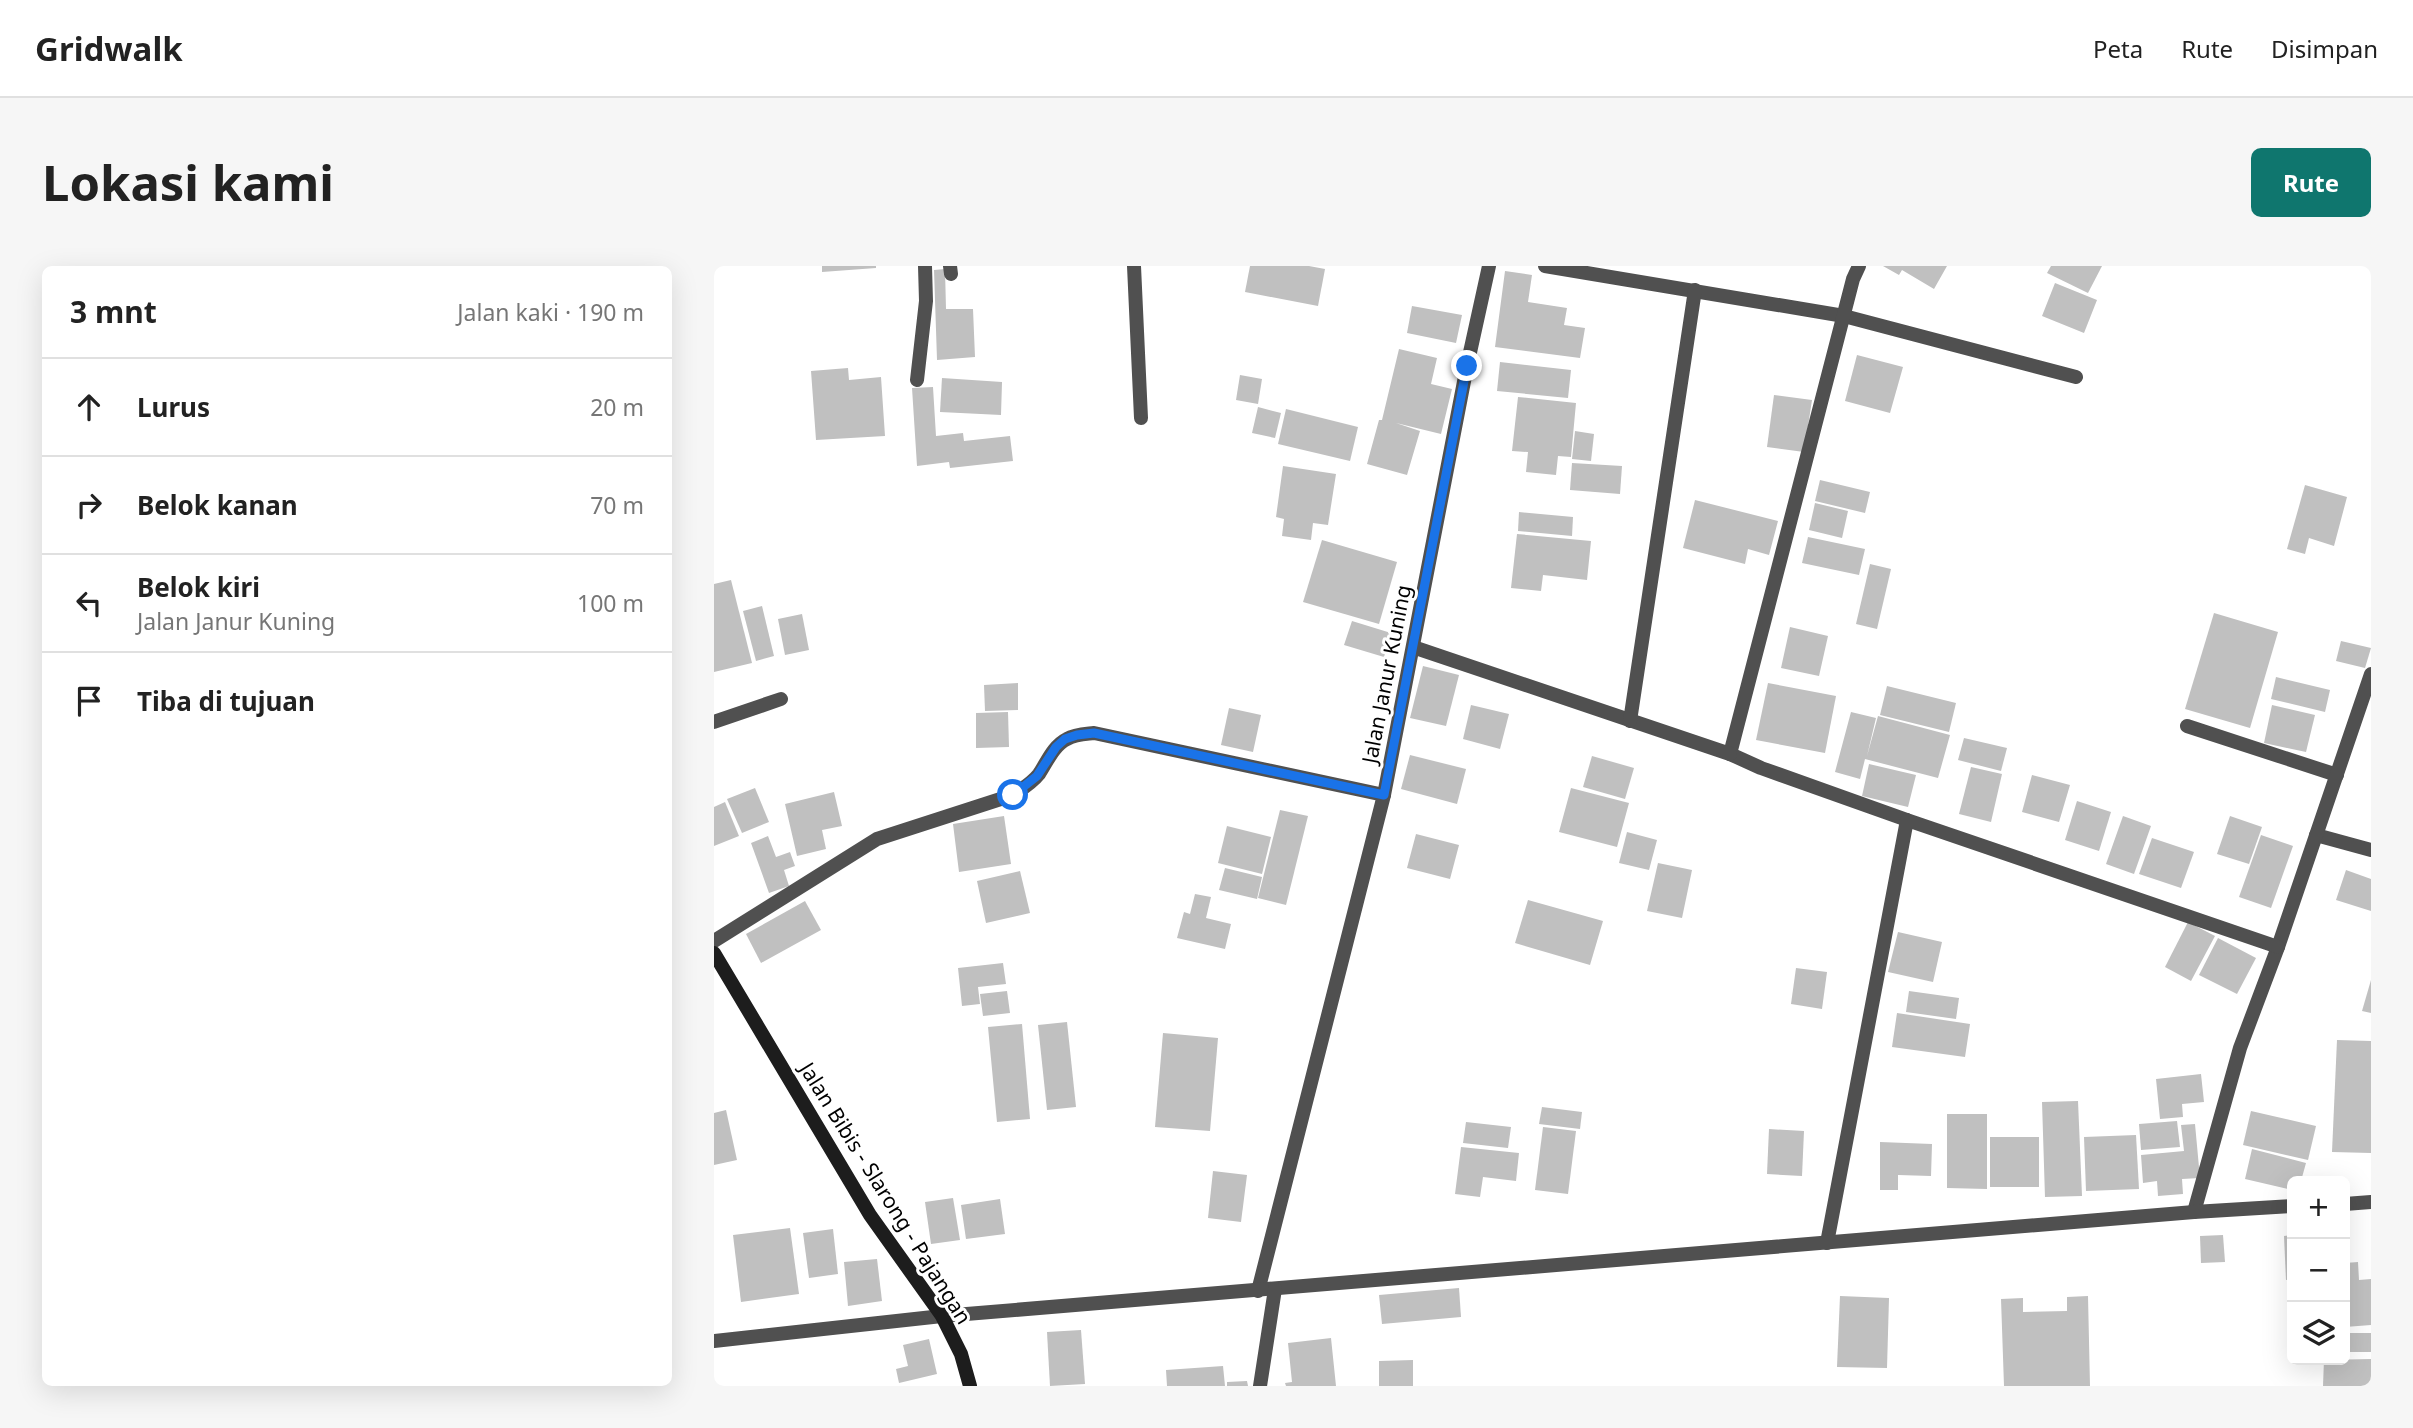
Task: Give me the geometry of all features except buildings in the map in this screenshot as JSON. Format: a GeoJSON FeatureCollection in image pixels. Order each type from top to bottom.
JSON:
{"type":"FeatureCollection","features":[{"type":"Feature","properties":{"kind":"main road","name":"Jalan Bibis - Slarong - Pajangan"},"geometry":{"type":"LineString","coordinates":[[714,953],[870,1215],[942,1316],[961,1354],[970,1386]]}},
{"type":"Feature","properties":{"kind":"street"},"geometry":{"type":"LineString","coordinates":[[917,380],[926,301],[925,266]]}},
{"type":"Feature","properties":{"kind":"street"},"geometry":{"type":"LineString","coordinates":[[1134,266],[1141,418]]}},
{"type":"Feature","properties":{"kind":"street","name":"Jalan Janur Kuning"},"geometry":{"type":"LineString","coordinates":[[1258,1291],[1384,795],[1489,266]]}},
{"type":"Feature","properties":{"kind":"street"},"geometry":{"type":"LineString","coordinates":[[1545,266],[1844,316],[2076,377]]}},
{"type":"Feature","properties":{"kind":"street"},"geometry":{"type":"LineString","coordinates":[[1730,754],[1853,279],[1859,266]]}},
{"type":"Feature","properties":{"kind":"street"},"geometry":{"type":"LineString","coordinates":[[1630,721],[1695,290]]}},
{"type":"Feature","properties":{"kind":"street"},"geometry":{"type":"LineString","coordinates":[[1413,648],[1730,754],[1761,768],[1908,820],[2278,947]]}},
{"type":"Feature","properties":{"kind":"street"},"geometry":{"type":"LineString","coordinates":[[2194,1212],[2240,1048],[2278,947],[2370,679]]}},
{"type":"Feature","properties":{"kind":"street"},"geometry":{"type":"LineString","coordinates":[[714,722],[780,699]]}},
{"type":"Feature","properties":{"kind":"street"},"geometry":{"type":"LineString","coordinates":[[2187,726],[2337,775]]}},
{"type":"Feature","properties":{"kind":"street"},"geometry":{"type":"LineString","coordinates":[[714,941],[877,839],[1022,790],[1037,776],[1056,747],[1065,739],[1077,735],[1094,733],[1384,795]]}},
{"type":"Feature","properties":{"kind":"street"},"geometry":{"type":"LineString","coordinates":[[1826,1243],[1908,820]]}},
{"type":"Feature","properties":{"kind":"street"},"geometry":{"type":"LineString","coordinates":[[2316,835],[2371,850]]}},
{"type":"Feature","properties":{"kind":"street"},"geometry":{"type":"LineString","coordinates":[[2350,1204],[2371,1202]]}},
{"type":"Feature","properties":{"kind":"street"},"geometry":{"type":"LineString","coordinates":[[714,1340],[942,1316],[2287,1206]]}},
{"type":"Feature","properties":{"kind":"street"},"geometry":{"type":"LineString","coordinates":[[1260,1386],[1275,1289]]}},
{"type":"Feature","properties":{"kind":"route"},"geometry":{"type":"LineString","coordinates":[[1013,795],[1037,776],[1056,747],[1065,739],[1094,733],[1384,795],[1467,366]]}}]}
